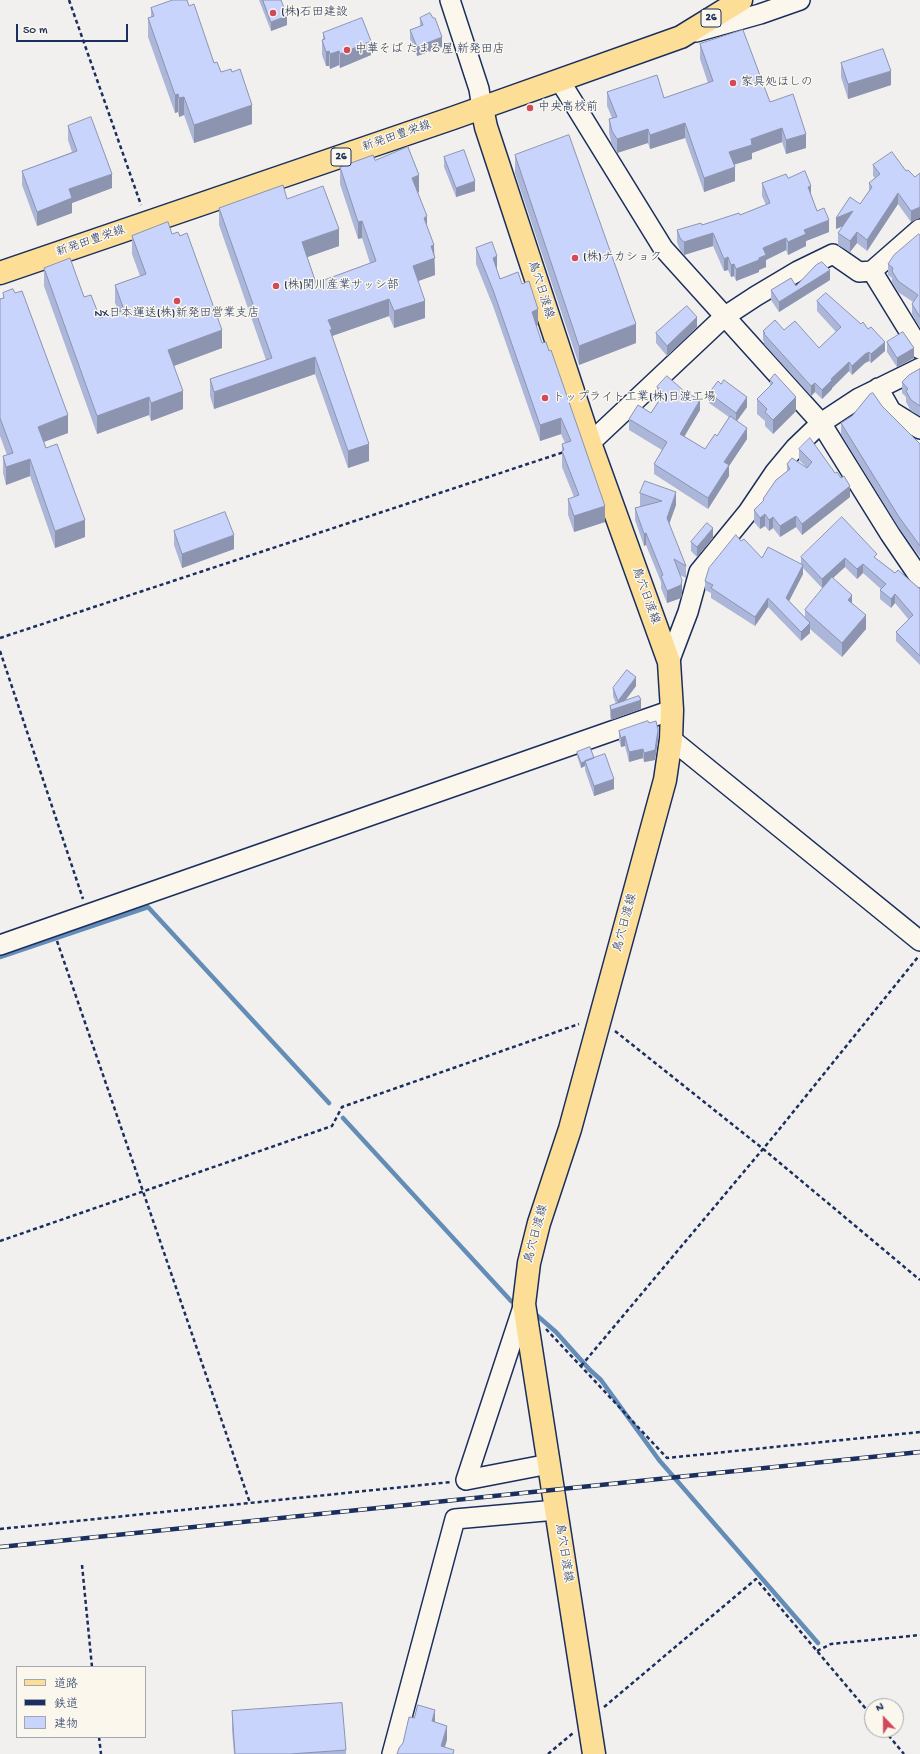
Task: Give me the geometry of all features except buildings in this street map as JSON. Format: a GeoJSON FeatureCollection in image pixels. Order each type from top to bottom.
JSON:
{"type":"FeatureCollection","features":[{"type":"Feature","properties":{"kind":"main road","name":"新発田豊栄線"},"geometry":{"type":"LineString","coordinates":[[0,274],[560,81],[681,37],[741,0]]}},
{"type":"Feature","properties":{"kind":"main road","name":"鳥穴日渡線"},"geometry":{"type":"LineString","coordinates":[[482,108],[486,127],[590,443],[669,662],[672,710],[671,739],[665,780],[570,1129],[539,1223],[529,1263],[524,1304],[594,1754]]}},
{"type":"Feature","properties":{"kind":"street"},"geometry":{"type":"LineString","coordinates":[[450,0],[479,89],[482,108]]}},
{"type":"Feature","properties":{"kind":"street"},"geometry":{"type":"LineString","coordinates":[[681,37],[760,14],[800,0]]}},
{"type":"Feature","properties":{"kind":"street"},"geometry":{"type":"LineString","coordinates":[[560,81],[663,248],[821,423],[890,534],[920,578]]}},
{"type":"Feature","properties":{"kind":"street"},"geometry":{"type":"LineString","coordinates":[[590,443],[724,317],[756,296],[798,271],[833,254],[859,272],[872,271],[920,229]]}},
{"type":"Feature","properties":{"kind":"street"},"geometry":{"type":"LineString","coordinates":[[872,271],[920,349]]}},
{"type":"Feature","properties":{"kind":"street"},"geometry":{"type":"LineString","coordinates":[[669,662],[688,612],[699,572],[748,512],[780,466],[795,448],[821,423],[859,398],[920,368]]}},
{"type":"Feature","properties":{"kind":"street"},"geometry":{"type":"LineString","coordinates":[[878,388],[891,411],[920,429]]}},
{"type":"Feature","properties":{"kind":"street"},"geometry":{"type":"LineString","coordinates":[[0,945],[672,710]]}},
{"type":"Feature","properties":{"kind":"street"},"geometry":{"type":"LineString","coordinates":[[671,739],[920,941]]}},
{"type":"Feature","properties":{"kind":"street"},"geometry":{"type":"LineString","coordinates":[[524,1304],[466,1480],[549,1464]]}},
{"type":"Feature","properties":{"kind":"street"},"geometry":{"type":"LineString","coordinates":[[392,1754],[455,1519],[556,1510]]}},
{"type":"Feature","properties":{"kind":"path"},"geometry":{"type":"LineString","coordinates":[[69,0],[147,223]]}},
{"type":"Feature","properties":{"kind":"path"},"geometry":{"type":"LineString","coordinates":[[0,638],[590,443]]}},
{"type":"Feature","properties":{"kind":"path"},"geometry":{"type":"LineString","coordinates":[[0,651],[88,914]]}},
{"type":"Feature","properties":{"kind":"path"},"geometry":{"type":"LineString","coordinates":[[53,927],[250,1504]]}},
{"type":"Feature","properties":{"kind":"path"},"geometry":{"type":"LineString","coordinates":[[581,1366],[920,956]]}},
{"type":"Feature","properties":{"kind":"path"},"geometry":{"type":"LineString","coordinates":[[0,1241],[332,1126],[342,1107],[576,1025],[600,1019],[762,1148],[920,1280]]}},
{"type":"Feature","properties":{"kind":"path"},"geometry":{"type":"LineString","coordinates":[[544,1326],[667,1458],[920,1432]]}},
{"type":"Feature","properties":{"kind":"path"},"geometry":{"type":"LineString","coordinates":[[0,1529],[250,1504],[466,1480]]}},
{"type":"Feature","properties":{"kind":"path"},"geometry":{"type":"LineString","coordinates":[[82,1565],[92,1666]]}},
{"type":"Feature","properties":{"kind":"path"},"geometry":{"type":"LineString","coordinates":[[548,1754],[756,1579],[864,1706]]}},
{"type":"Feature","properties":{"kind":"path"},"geometry":{"type":"LineString","coordinates":[[817,1650],[831,1644],[920,1635]]}},
{"type":"Feature","properties":{"kind":"path"},"geometry":{"type":"LineString","coordinates":[[99,1738],[101,1754]]}},
{"type":"Feature","properties":{"kind":"path"},"geometry":{"type":"LineString","coordinates":[[891,1738],[904,1754]]}},
{"type":"Feature","properties":{"kind":"waterway"},"geometry":{"type":"LineString","coordinates":[[0,957],[148,907],[329,1103]]}},
{"type":"Feature","properties":{"kind":"waterway"},"geometry":{"type":"LineString","coordinates":[[343,1118],[511,1301],[519,1303]]}},
{"type":"Feature","properties":{"kind":"waterway"},"geometry":{"type":"LineString","coordinates":[[533,1312],[556,1332],[601,1380],[659,1460],[818,1643]]}},
{"type":"Feature","properties":{"kind":"railway"},"geometry":{"type":"LineString","coordinates":[[0,1547],[920,1452]]}},
{"type":"Feature","properties":{"kind":"place","name":"(株)石田建設"},"geometry":{"type":"Point","coordinates":[273,13]}},
{"type":"Feature","properties":{"kind":"place","name":"中華そば たまる屋 新発田店"},"geometry":{"type":"Point","coordinates":[347,50]}},
{"type":"Feature","properties":{"kind":"place","name":"家具処ほしの"},"geometry":{"type":"Point","coordinates":[733,83]}},
{"type":"Feature","properties":{"kind":"place","name":"中央高校前"},"geometry":{"type":"Point","coordinates":[530,108]}},
{"type":"Feature","properties":{"kind":"place","name":"(株)ナカショク"},"geometry":{"type":"Point","coordinates":[575,258]}},
{"type":"Feature","properties":{"kind":"place","name":"(株)関川産業サッシ部"},"geometry":{"type":"Point","coordinates":[276,286]}},
{"type":"Feature","properties":{"kind":"place","name":"NX日本運送(株)新発田営業支店"},"geometry":{"type":"Point","coordinates":[177,301]}},
{"type":"Feature","properties":{"kind":"place","name":"トップライト工業(株)日渡工場"},"geometry":{"type":"Point","coordinates":[545,398]}}]}
